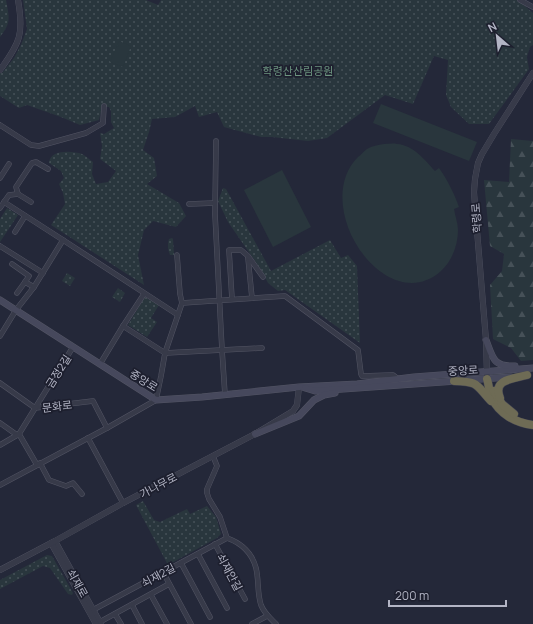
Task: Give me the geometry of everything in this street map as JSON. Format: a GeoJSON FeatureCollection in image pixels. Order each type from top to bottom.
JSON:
{"type":"FeatureCollection","features":[{"type":"Feature","properties":{"kind":"highway"},"geometry":{"type":"LineString","coordinates":[[500,406],[497,390],[500,384],[530,375]]}},
{"type":"Feature","properties":{"kind":"highway"},"geometry":{"type":"LineString","coordinates":[[487,376],[500,406],[510,418],[522,423],[533,425]]}},
{"type":"Feature","properties":{"kind":"highway"},"geometry":{"type":"LineString","coordinates":[[454,381],[470,382],[477,385],[487,398],[519,418],[533,421]]}},
{"type":"Feature","properties":{"kind":"main road","name":"중앙로"},"geometry":{"type":"LineString","coordinates":[[0,300],[156,400],[225,395],[299,387],[357,384],[398,379],[530,375]]}},
{"type":"Feature","properties":{"kind":"main road"},"geometry":{"type":"LineString","coordinates":[[486,340],[494,360],[498,364],[509,366],[533,364]]}},
{"type":"Feature","properties":{"kind":"main road","name":"중앙로"},"geometry":{"type":"LineString","coordinates":[[299,387],[315,391],[454,381],[533,368]]}},
{"type":"Feature","properties":{"kind":"main road"},"geometry":{"type":"LineString","coordinates":[[255,434],[299,416],[314,400],[324,395],[363,388]]}},
{"type":"Feature","properties":{"kind":"street"},"geometry":{"type":"LineString","coordinates":[[0,70],[12,54],[20,36],[21,17],[18,0]]}},
{"type":"Feature","properties":{"kind":"street"},"geometry":{"type":"LineString","coordinates":[[520,0],[533,7]]}},
{"type":"Feature","properties":{"kind":"street","name":"학령로"},"geometry":{"type":"LineString","coordinates":[[487,376],[486,340],[474,192],[476,175],[478,163],[487,144],[533,73]]}},
{"type":"Feature","properties":{"kind":"street"},"geometry":{"type":"LineString","coordinates":[[0,125],[31,145],[40,146],[86,133],[103,122],[104,106]]}},
{"type":"Feature","properties":{"kind":"street"},"geometry":{"type":"LineString","coordinates":[[216,141],[215,203],[225,395]]}},
{"type":"Feature","properties":{"kind":"street"},"geometry":{"type":"LineString","coordinates":[[18,194],[16,187],[32,163],[36,162],[48,169]]}},
{"type":"Feature","properties":{"kind":"street"},"geometry":{"type":"LineString","coordinates":[[0,178],[9,164]]}},
{"type":"Feature","properties":{"kind":"street"},"geometry":{"type":"LineString","coordinates":[[0,208],[9,195],[18,194],[31,202]]}},
{"type":"Feature","properties":{"kind":"street"},"geometry":{"type":"LineString","coordinates":[[4,202],[178,315]]}},
{"type":"Feature","properties":{"kind":"street"},"geometry":{"type":"LineString","coordinates":[[189,204],[215,203]]}},
{"type":"Feature","properties":{"kind":"street"},"geometry":{"type":"LineString","coordinates":[[15,232],[25,216]]}},
{"type":"Feature","properties":{"kind":"street"},"geometry":{"type":"LineString","coordinates":[[0,336],[16,310],[34,287],[63,240]]}},
{"type":"Feature","properties":{"kind":"street"},"geometry":{"type":"LineString","coordinates":[[0,246],[43,272]]}},
{"type":"Feature","properties":{"kind":"street"},"geometry":{"type":"LineString","coordinates":[[232,299],[229,250],[241,250],[248,256],[263,276]]}},
{"type":"Feature","properties":{"kind":"street"},"geometry":{"type":"LineString","coordinates":[[0,485],[156,400],[165,353],[182,303],[177,255]]}},
{"type":"Feature","properties":{"kind":"street"},"geometry":{"type":"LineString","coordinates":[[248,256],[252,298]]}},
{"type":"Feature","properties":{"kind":"street"},"geometry":{"type":"LineString","coordinates":[[12,264],[29,276],[16,293]]}},
{"type":"Feature","properties":{"kind":"street"},"geometry":{"type":"LineString","coordinates":[[25,282],[34,287]]}},
{"type":"Feature","properties":{"kind":"street"},"geometry":{"type":"LineString","coordinates":[[100,364],[144,294]]}},
{"type":"Feature","properties":{"kind":"street"},"geometry":{"type":"LineString","coordinates":[[182,303],[285,296],[358,350],[362,376],[393,375],[398,379]]}},
{"type":"Feature","properties":{"kind":"street"},"geometry":{"type":"LineString","coordinates":[[123,326],[165,353],[262,348]]}},
{"type":"Feature","properties":{"kind":"street","name":"금정2길"},"geometry":{"type":"LineString","coordinates":[[0,445],[18,434],[36,408],[73,347]]}},
{"type":"Feature","properties":{"kind":"street","name":"문화로"},"geometry":{"type":"LineString","coordinates":[[0,383],[36,408],[93,402],[107,428]]}},
{"type":"Feature","properties":{"kind":"street","name":"가나무로"},"geometry":{"type":"LineString","coordinates":[[0,570],[255,434],[293,411],[298,405],[299,387]]}},
{"type":"Feature","properties":{"kind":"street"},"geometry":{"type":"LineString","coordinates":[[0,423],[18,434],[49,480],[66,486],[73,483],[82,494]]}},
{"type":"Feature","properties":{"kind":"street"},"geometry":{"type":"LineString","coordinates":[[88,438],[122,504]]}},
{"type":"Feature","properties":{"kind":"street"},"geometry":{"type":"LineString","coordinates":[[213,456],[217,466],[207,489],[209,499],[220,517],[227,538],[234,541],[251,556],[256,569],[258,593],[261,606],[267,616],[276,624]]}},
{"type":"Feature","properties":{"kind":"street","name":"쇠재2길"},"geometry":{"type":"LineString","coordinates":[[91,611],[227,538]]}},
{"type":"Feature","properties":{"kind":"street"},"geometry":{"type":"LineString","coordinates":[[53,542],[98,623],[169,584]]}},
{"type":"Feature","properties":{"kind":"street","name":"쇠재안길"},"geometry":{"type":"LineString","coordinates":[[215,544],[245,599]]}},
{"type":"Feature","properties":{"kind":"street","name":"쇠재안길"},"geometry":{"type":"LineString","coordinates":[[198,554],[228,608]]}},
{"type":"Feature","properties":{"kind":"street"},"geometry":{"type":"LineString","coordinates":[[181,563],[210,617]]}},
{"type":"Feature","properties":{"kind":"street"},"geometry":{"type":"LineString","coordinates":[[163,572],[191,624]]}},
{"type":"Feature","properties":{"kind":"street"},"geometry":{"type":"LineString","coordinates":[[151,594],[167,624]]}},
{"type":"Feature","properties":{"kind":"street"},"geometry":{"type":"LineString","coordinates":[[132,604],[142,624]]}},
{"type":"Feature","properties":{"kind":"street"},"geometry":{"type":"LineString","coordinates":[[115,614],[121,624]]}},
{"type":"Feature","properties":{"kind":"street"},"geometry":{"type":"LineString","coordinates":[[252,624],[267,616]]}},
{"type":"Feature","properties":{"kind":"green space"},"geometry":{"type":"Polygon","coordinates":[[[0,0],[6,0],[9,19],[4,32],[0,37],[0,0]]]}},
{"type":"Feature","properties":{"kind":"green space","name":"학령산산림공원"},"geometry":{"type":"Polygon","coordinates":[[[23,0],[146,0],[158,5],[161,0],[516,0],[533,13],[533,45],[530,47],[527,57],[529,69],[489,124],[469,124],[451,107],[446,95],[448,60],[434,56],[413,104],[385,95],[327,138],[308,141],[261,137],[224,127],[217,112],[199,117],[195,106],[175,117],[152,119],[143,150],[154,158],[157,176],[147,184],[179,203],[186,216],[176,227],[153,221],[144,230],[138,255],[144,285],[51,225],[65,204],[63,193],[59,184],[64,178],[61,171],[49,163],[50,158],[53,155],[62,152],[82,154],[93,162],[92,174],[96,184],[108,182],[116,171],[100,159],[102,146],[100,133],[104,134],[114,128],[111,122],[111,111],[109,107],[102,107],[99,120],[80,125],[27,105],[19,108],[0,96],[0,72],[2,73],[14,58],[27,29],[23,0]]]}},
{"type":"Feature","properties":{"kind":"green space"},"geometry":{"type":"Polygon","coordinates":[[[119,41],[131,46],[123,67],[110,62],[119,41]]]}},
{"type":"Feature","properties":{"kind":"green space"},"geometry":{"type":"Polygon","coordinates":[[[381,104],[477,142],[469,161],[373,123],[381,104]]]}},
{"type":"Feature","properties":{"kind":"green space"},"geometry":{"type":"Polygon","coordinates":[[[511,139],[533,141],[533,360],[521,361],[511,348],[493,339],[490,285],[502,271],[504,254],[490,246],[484,180],[509,182],[511,139]]]}},
{"type":"Feature","properties":{"kind":"green space"},"geometry":{"type":"Polygon","coordinates":[[[384,144],[403,145],[408,147],[427,162],[435,171],[439,168],[459,207],[454,209],[458,225],[458,236],[456,247],[451,258],[441,271],[420,282],[398,281],[378,269],[360,251],[348,228],[343,202],[345,178],[358,157],[367,149],[384,144]]]}},
{"type":"Feature","properties":{"kind":"green space"},"geometry":{"type":"Polygon","coordinates":[[[282,170],[311,227],[273,247],[244,190],[282,170]]]}},
{"type":"Feature","properties":{"kind":"green space"},"geometry":{"type":"Polygon","coordinates":[[[223,188],[226,189],[271,271],[330,240],[341,258],[348,255],[357,266],[360,343],[285,290],[278,291],[268,283],[262,271],[228,222],[218,201],[223,188]]]}},
{"type":"Feature","properties":{"kind":"green space"},"geometry":{"type":"Polygon","coordinates":[[[7,208],[18,215],[0,242],[0,219],[7,208]]]}},
{"type":"Feature","properties":{"kind":"green space"},"geometry":{"type":"Polygon","coordinates":[[[172,238],[174,255],[170,255],[168,243],[169,239],[172,238]]]}},
{"type":"Feature","properties":{"kind":"green space"},"geometry":{"type":"Polygon","coordinates":[[[67,273],[75,278],[70,286],[62,281],[67,273]]]}},
{"type":"Feature","properties":{"kind":"green space"},"geometry":{"type":"Polygon","coordinates":[[[118,288],[125,293],[120,302],[112,297],[118,288]]]}},
{"type":"Feature","properties":{"kind":"green space"},"geometry":{"type":"Polygon","coordinates":[[[145,297],[159,305],[151,318],[157,322],[147,337],[128,325],[145,297]]]}},
{"type":"Feature","properties":{"kind":"green space"},"geometry":{"type":"Polygon","coordinates":[[[143,501],[154,520],[160,522],[187,509],[190,514],[207,506],[216,517],[221,534],[217,538],[168,565],[136,505],[143,501]]]}},
{"type":"Feature","properties":{"kind":"green space"},"geometry":{"type":"Polygon","coordinates":[[[47,555],[52,556],[73,593],[72,595],[68,594],[50,568],[43,566],[0,589],[0,580],[47,555]]]}}]}
